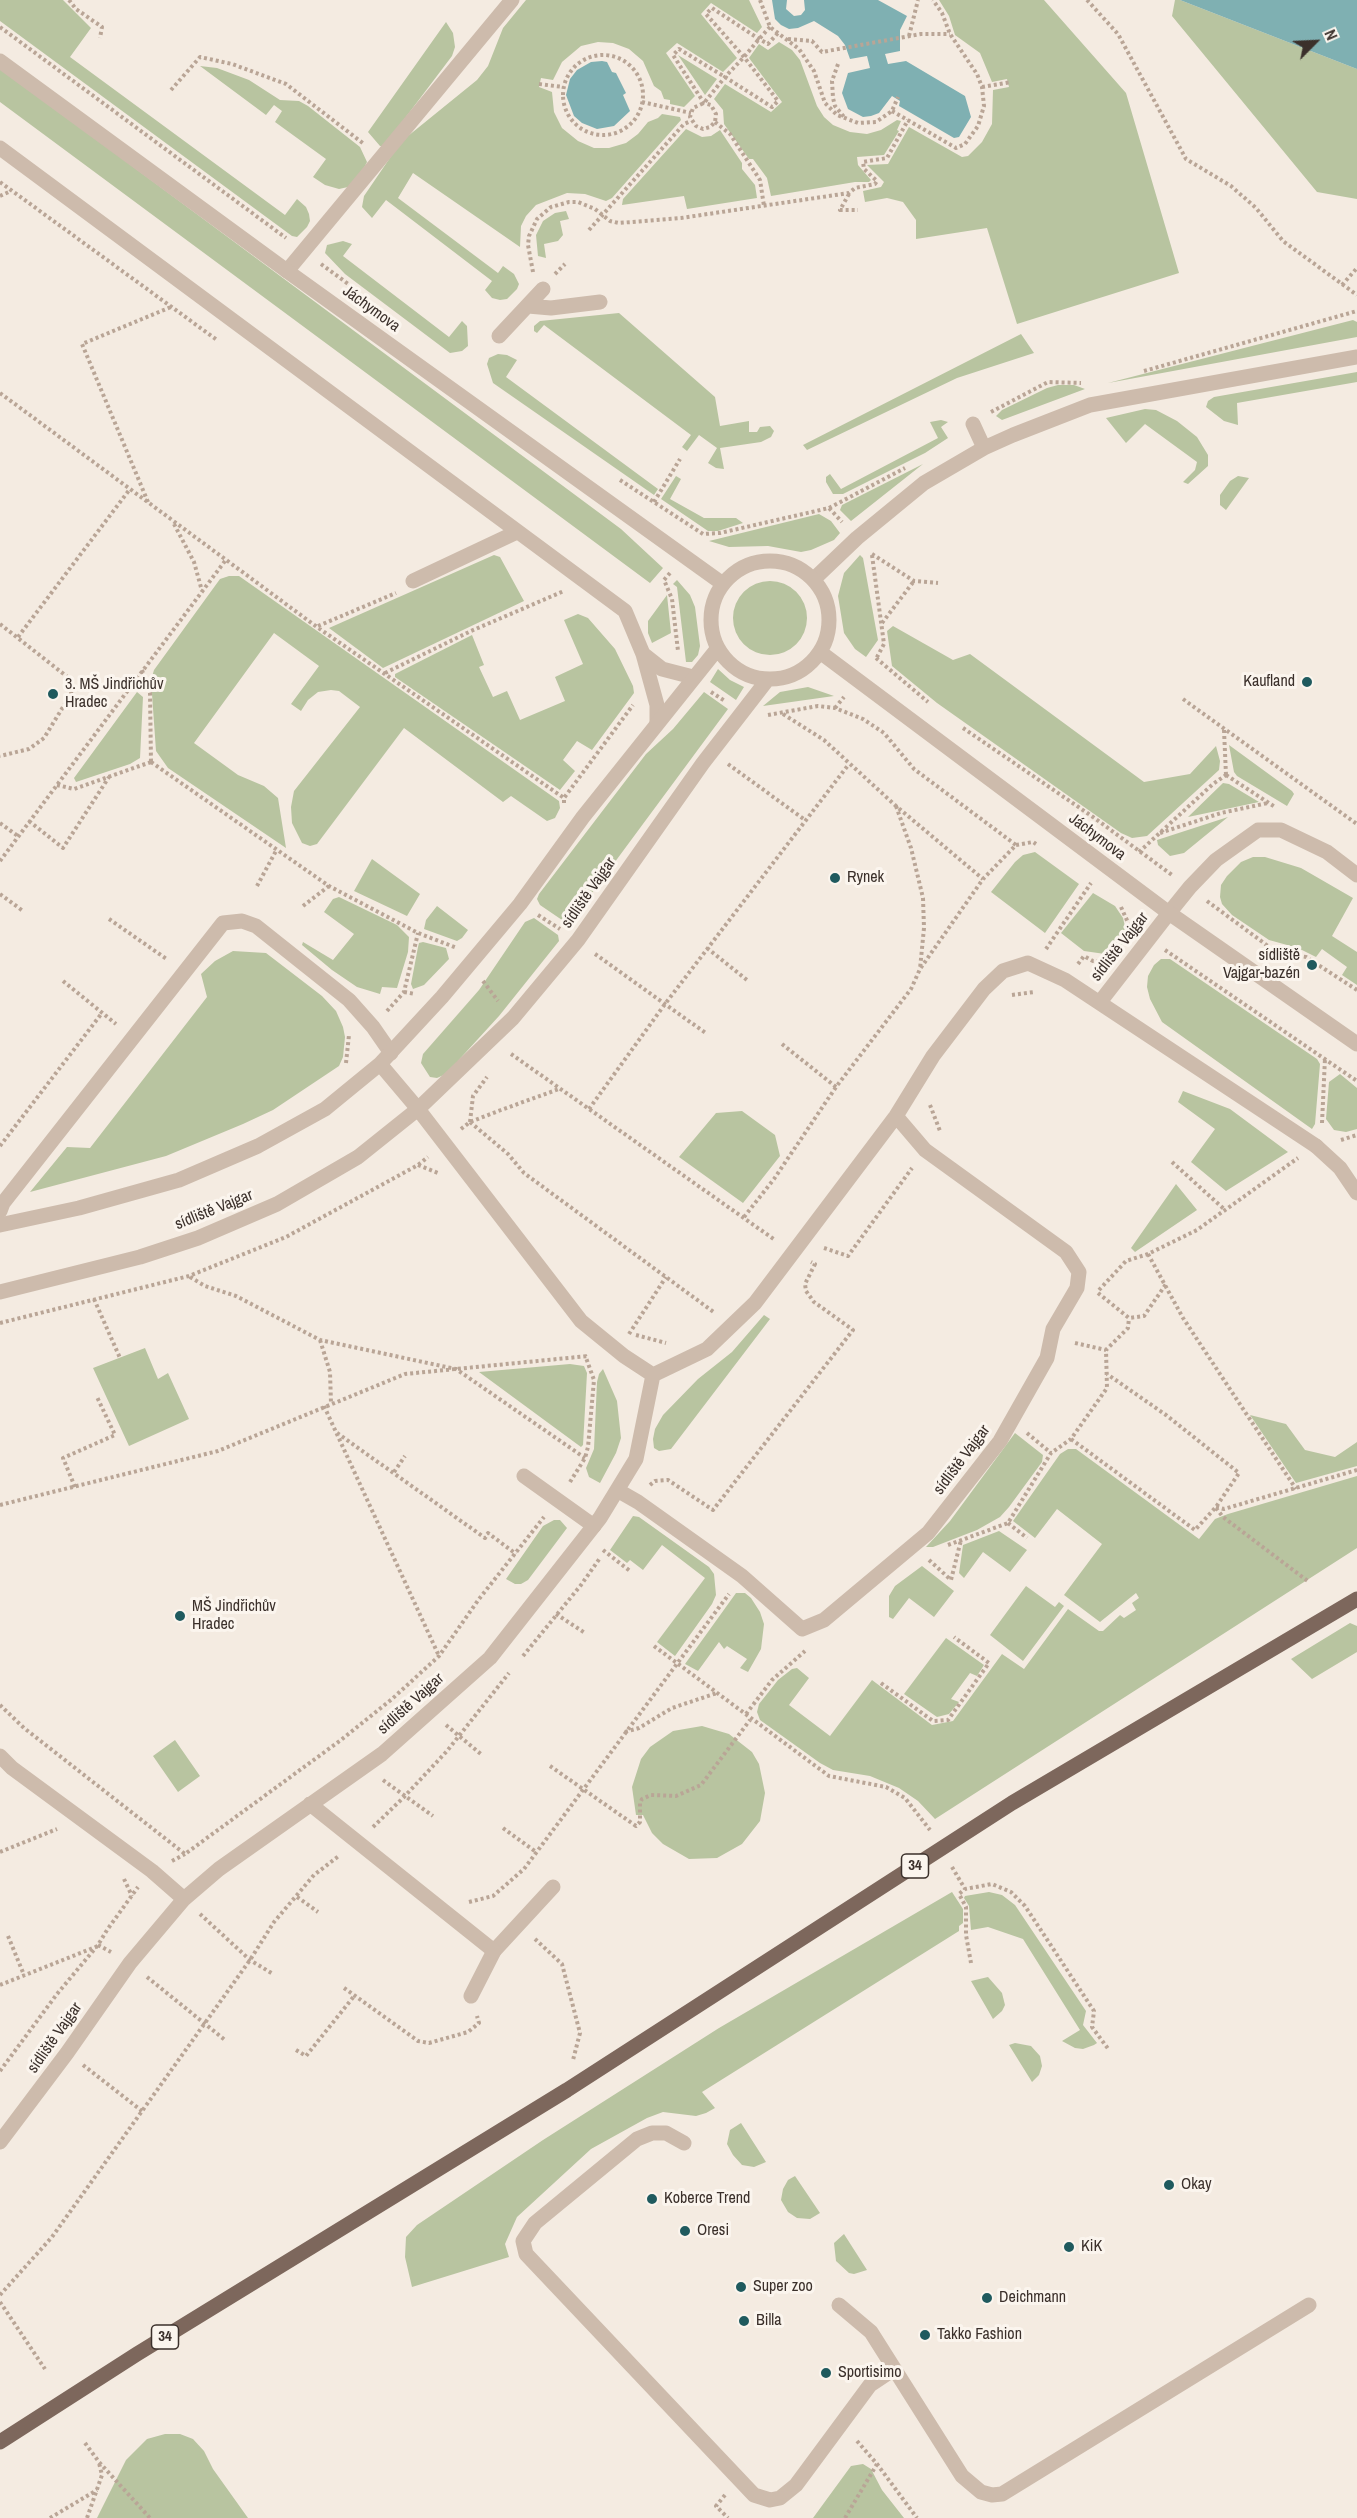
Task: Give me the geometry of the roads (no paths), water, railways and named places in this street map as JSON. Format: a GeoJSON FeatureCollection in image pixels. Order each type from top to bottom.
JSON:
{"type":"FeatureCollection","features":[{"type":"Feature","properties":{"kind":"main road","name":"34"},"geometry":{"type":"LineString","coordinates":[[0,2442],[137,2354],[567,2090],[1012,1803],[1357,1599]]}},
{"type":"Feature","properties":{"kind":"street"},"geometry":{"type":"LineString","coordinates":[[287,272],[512,0]]}},
{"type":"Feature","properties":{"kind":"street","name":"Jáchymova"},"geometry":{"type":"LineString","coordinates":[[0,60],[287,272],[723,584]]}},
{"type":"Feature","properties":{"kind":"street"},"geometry":{"type":"LineString","coordinates":[[0,148],[625,611],[643,654],[657,705],[657,722]]}},
{"type":"Feature","properties":{"kind":"street"},"geometry":{"type":"LineString","coordinates":[[500,336],[528,306],[539,285]]}},
{"type":"Feature","properties":{"kind":"street"},"geometry":{"type":"LineString","coordinates":[[528,306],[551,308],[600,302]]}},
{"type":"Feature","properties":{"kind":"street"},"geometry":{"type":"LineString","coordinates":[[814,579],[857,538],[924,483],[984,448],[1090,405],[1357,357]]}},
{"type":"Feature","properties":{"kind":"street"},"geometry":{"type":"LineString","coordinates":[[973,424],[984,448]]}},
{"type":"Feature","properties":{"kind":"street"},"geometry":{"type":"LineString","coordinates":[[413,581],[517,532]]}},
{"type":"Feature","properties":{"kind":"street"},"geometry":{"type":"LineString","coordinates":[[774,560],[789,563],[814,579],[827,601],[829,614],[826,640],[820,652],[798,672],[768,679],[744,673],[718,648],[713,635],[712,609],[723,584],[733,574],[759,561],[774,560]]}},
{"type":"Feature","properties":{"kind":"street"},"geometry":{"type":"LineString","coordinates":[[0,1225],[79,1208],[179,1180],[258,1146],[326,1109],[385,1059],[467,967],[520,904],[583,817],[718,648]]}},
{"type":"Feature","properties":{"kind":"street","name":"Jáchymova"},"geometry":{"type":"LineString","coordinates":[[820,652],[1169,914],[1357,1044]]}},
{"type":"Feature","properties":{"kind":"street"},"geometry":{"type":"LineString","coordinates":[[643,654],[662,669],[693,677]]}},
{"type":"Feature","properties":{"kind":"street","name":"sídliště Vajgar"},"geometry":{"type":"LineString","coordinates":[[0,1292],[140,1257],[198,1238],[277,1204],[358,1157],[418,1109],[513,1018],[578,940],[713,750],[768,679]]}},
{"type":"Feature","properties":{"kind":"street","name":"sídliště Vajgar"},"geometry":{"type":"LineString","coordinates":[[1100,1002],[1190,887],[1216,860],[1258,830],[1281,830],[1327,852],[1357,875]]}},
{"type":"Feature","properties":{"kind":"street"},"geometry":{"type":"LineString","coordinates":[[0,1211],[3,1203],[223,923],[242,921],[256,926],[349,1000],[373,1027],[385,1059],[418,1109],[581,1322],[624,1356],[653,1375],[707,1349],[755,1304],[896,1116]]}},
{"type":"Feature","properties":{"kind":"street","name":"sídliště Vajgar"},"geometry":{"type":"LineString","coordinates":[[618,1490],[742,1576],[802,1629],[824,1620],[928,1533],[1000,1441],[1047,1358],[1053,1329],[1077,1287],[1079,1272],[1066,1252],[926,1150],[896,1116],[933,1056],[984,988],[1003,971],[1028,963],[1065,980],[1316,1146],[1340,1168],[1357,1193]]}},
{"type":"Feature","properties":{"kind":"street","name":"sídliště Vajgar"},"geometry":{"type":"LineString","coordinates":[[0,2142],[67,2053],[130,1963],[184,1899],[219,1869],[382,1754],[490,1658],[594,1526],[636,1459],[653,1375]]}},
{"type":"Feature","properties":{"kind":"street"},"geometry":{"type":"LineString","coordinates":[[524,1476],[594,1526]]}},
{"type":"Feature","properties":{"kind":"street"},"geometry":{"type":"LineString","coordinates":[[0,1756],[152,1871],[184,1899]]}},
{"type":"Feature","properties":{"kind":"street"},"geometry":{"type":"LineString","coordinates":[[310,1804],[494,1951]]}},
{"type":"Feature","properties":{"kind":"street"},"geometry":{"type":"LineString","coordinates":[[471,1996],[494,1951],[553,1887]]}},
{"type":"Feature","properties":{"kind":"street"},"geometry":{"type":"LineString","coordinates":[[684,2143],[666,2133],[652,2133],[637,2139],[535,2223],[523,2241],[526,2254],[754,2495],[770,2500],[780,2498],[796,2486],[870,2385],[894,2369]]}},
{"type":"Feature","properties":{"kind":"street"},"geometry":{"type":"LineString","coordinates":[[839,2305],[871,2332],[962,2476],[981,2492],[992,2495],[1002,2494],[1309,2305]]}},
{"type":"Feature","properties":{"kind":"water"},"geometry":{"type":"Polygon","coordinates":[[[772,0],[787,0],[786,9],[794,16],[801,15],[805,10],[804,0],[878,0],[907,16],[900,30],[900,51],[885,54],[888,64],[906,61],[965,96],[971,117],[959,137],[954,138],[899,106],[900,101],[892,96],[879,113],[871,116],[863,117],[848,109],[842,93],[848,73],[870,68],[867,56],[850,59],[845,45],[838,36],[814,21],[798,28],[789,29],[781,25],[775,19],[772,0]]]}},
{"type":"Feature","properties":{"kind":"water"},"geometry":{"type":"Polygon","coordinates":[[[1180,0],[1357,0],[1357,69],[1180,0]]]}},
{"type":"Feature","properties":{"kind":"water"},"geometry":{"type":"Polygon","coordinates":[[[591,62],[607,62],[612,72],[616,73],[626,93],[623,95],[630,111],[614,126],[597,129],[582,123],[574,116],[566,95],[570,79],[577,70],[591,62]]]}},
{"type":"Feature","properties":{"kind":"place","name":"Kaufland"},"geometry":{"type":"Point","coordinates":[1307,682]}},
{"type":"Feature","properties":{"kind":"place","name":"3. MŠ Jindřichův Hradec"},"geometry":{"type":"Point","coordinates":[53,694]}},
{"type":"Feature","properties":{"kind":"place","name":"Rynek"},"geometry":{"type":"Point","coordinates":[835,878]}},
{"type":"Feature","properties":{"kind":"place","name":"sídliště Vajgar-bazén"},"geometry":{"type":"Point","coordinates":[1312,965]}},
{"type":"Feature","properties":{"kind":"place","name":"MŠ Jindřichův Hradec"},"geometry":{"type":"Point","coordinates":[180,1616]}},
{"type":"Feature","properties":{"kind":"place","name":"Okay"},"geometry":{"type":"Point","coordinates":[1169,2185]}},
{"type":"Feature","properties":{"kind":"place","name":"Koberce Trend"},"geometry":{"type":"Point","coordinates":[652,2199]}},
{"type":"Feature","properties":{"kind":"place","name":"Oresi"},"geometry":{"type":"Point","coordinates":[685,2231]}},
{"type":"Feature","properties":{"kind":"place","name":"KiK"},"geometry":{"type":"Point","coordinates":[1069,2247]}},
{"type":"Feature","properties":{"kind":"place","name":"Super zoo"},"geometry":{"type":"Point","coordinates":[741,2287]}},
{"type":"Feature","properties":{"kind":"place","name":"Deichmann"},"geometry":{"type":"Point","coordinates":[987,2298]}},
{"type":"Feature","properties":{"kind":"place","name":"Billa"},"geometry":{"type":"Point","coordinates":[744,2321]}},
{"type":"Feature","properties":{"kind":"place","name":"Takko Fashion"},"geometry":{"type":"Point","coordinates":[925,2335]}},
{"type":"Feature","properties":{"kind":"place","name":"Sportisimo"},"geometry":{"type":"Point","coordinates":[826,2373]}}]}
